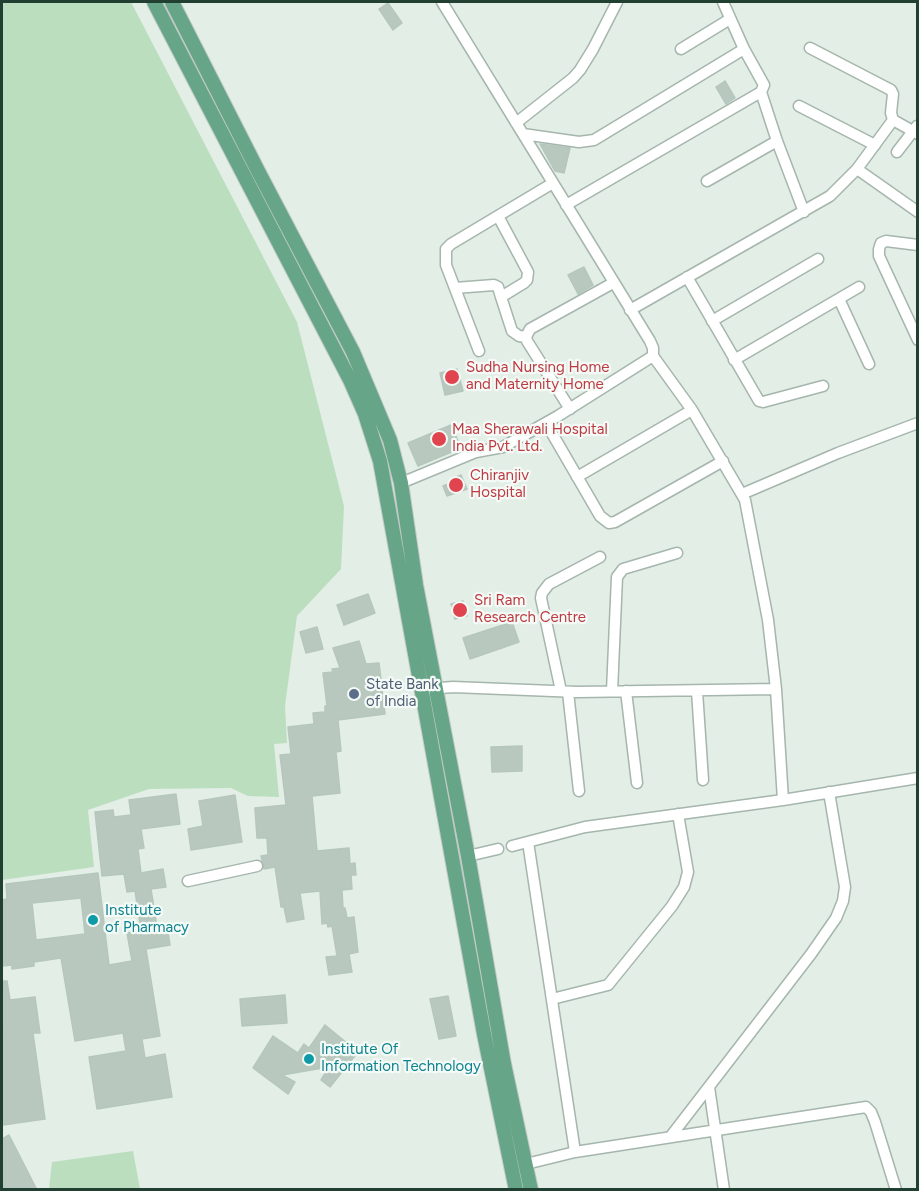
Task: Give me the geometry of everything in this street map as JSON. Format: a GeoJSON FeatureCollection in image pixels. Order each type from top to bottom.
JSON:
{"type":"FeatureCollection","features":[{"type":"Feature","properties":{"kind":"main road"},"geometry":{"type":"LineString","coordinates":[[154,2],[345,370],[365,414],[380,461],[484,1034],[516,1190]]}},
{"type":"Feature","properties":{"kind":"main road"},"geometry":{"type":"LineString","coordinates":[[172,2],[353,352],[390,440],[401,483],[416,585],[468,856],[504,1064],[531,1190]]}},
{"type":"Feature","properties":{"kind":"street"},"geometry":{"type":"LineString","coordinates":[[442,2],[650,341],[653,348],[652,356],[692,410],[742,494],[749,516],[768,620],[776,689],[783,800]]}},
{"type":"Feature","properties":{"kind":"street"},"geometry":{"type":"LineString","coordinates":[[516,123],[580,70],[617,2]]}},
{"type":"Feature","properties":{"kind":"street"},"geometry":{"type":"LineString","coordinates":[[723,2],[744,49],[764,85],[762,92],[777,141],[804,212]]}},
{"type":"Feature","properties":{"kind":"street"},"geometry":{"type":"LineString","coordinates":[[681,49],[730,19]]}},
{"type":"Feature","properties":{"kind":"street"},"geometry":{"type":"LineString","coordinates":[[810,48],[891,90],[894,99],[891,113],[893,120]]}},
{"type":"Feature","properties":{"kind":"street"},"geometry":{"type":"LineString","coordinates":[[523,134],[579,142],[594,140],[744,49]]}},
{"type":"Feature","properties":{"kind":"street"},"geometry":{"type":"LineString","coordinates":[[566,205],[762,92]]}},
{"type":"Feature","properties":{"kind":"street"},"geometry":{"type":"LineString","coordinates":[[799,106],[875,145]]}},
{"type":"Feature","properties":{"kind":"street"},"geometry":{"type":"LineString","coordinates":[[893,120],[916,130],[897,152]]}},
{"type":"Feature","properties":{"kind":"street"},"geometry":{"type":"LineString","coordinates":[[630,310],[830,196],[857,169],[893,120]]}},
{"type":"Feature","properties":{"kind":"street"},"geometry":{"type":"LineString","coordinates":[[707,181],[777,141]]}},
{"type":"Feature","properties":{"kind":"street"},"geometry":{"type":"LineString","coordinates":[[857,169],[918,212]]}},
{"type":"Feature","properties":{"kind":"street"},"geometry":{"type":"LineString","coordinates":[[479,351],[446,265],[446,249],[553,183]]}},
{"type":"Feature","properties":{"kind":"street"},"geometry":{"type":"LineString","coordinates":[[498,216],[528,272],[524,283],[501,297]]}},
{"type":"Feature","properties":{"kind":"street"},"geometry":{"type":"LineString","coordinates":[[918,245],[886,241],[881,243],[879,249],[879,256],[918,340]]}},
{"type":"Feature","properties":{"kind":"street"},"geometry":{"type":"LineString","coordinates":[[712,321],[818,259]]}},
{"type":"Feature","properties":{"kind":"street"},"geometry":{"type":"LineString","coordinates":[[687,278],[759,401],[763,402],[823,386]]}},
{"type":"Feature","properties":{"kind":"street"},"geometry":{"type":"LineString","coordinates":[[570,409],[526,337],[531,329],[613,283]]}},
{"type":"Feature","properties":{"kind":"street"},"geometry":{"type":"LineString","coordinates":[[455,288],[498,286],[512,331],[519,336],[526,337]]}},
{"type":"Feature","properties":{"kind":"street"},"geometry":{"type":"LineString","coordinates":[[734,360],[859,287]]}},
{"type":"Feature","properties":{"kind":"street"},"geometry":{"type":"LineString","coordinates":[[839,299],[869,364]]}},
{"type":"Feature","properties":{"kind":"street"},"geometry":{"type":"LineString","coordinates":[[401,483],[476,452],[503,447],[570,409],[652,356]]}},
{"type":"Feature","properties":{"kind":"street"},"geometry":{"type":"LineString","coordinates":[[577,477],[692,410]]}},
{"type":"Feature","properties":{"kind":"street"},"geometry":{"type":"LineString","coordinates":[[546,423],[600,516],[609,523],[615,522],[723,461]]}},
{"type":"Feature","properties":{"kind":"street"},"geometry":{"type":"LineString","coordinates":[[742,494],[838,453],[918,423]]}},
{"type":"Feature","properties":{"kind":"street"},"geometry":{"type":"LineString","coordinates":[[612,692],[617,577],[623,569],[677,553]]}},
{"type":"Feature","properties":{"kind":"street"},"geometry":{"type":"LineString","coordinates":[[579,791],[564,692],[541,598],[549,584],[600,557]]}},
{"type":"Feature","properties":{"kind":"street"},"geometry":{"type":"LineString","coordinates":[[421,690],[453,687],[564,692],[776,689]]}},
{"type":"Feature","properties":{"kind":"street"},"geometry":{"type":"LineString","coordinates":[[626,691],[637,783]]}},
{"type":"Feature","properties":{"kind":"street"},"geometry":{"type":"LineString","coordinates":[[697,691],[704,780]]}},
{"type":"Feature","properties":{"kind":"street"},"geometry":{"type":"LineString","coordinates":[[512,846],[585,827],[783,800],[918,778]]}},
{"type":"Feature","properties":{"kind":"street"},"geometry":{"type":"LineString","coordinates":[[671,1136],[836,918],[843,901],[845,887],[829,792]]}},
{"type":"Feature","properties":{"kind":"street"},"geometry":{"type":"LineString","coordinates":[[552,999],[608,985],[672,906],[684,887],[688,872],[678,814]]}},
{"type":"Feature","properties":{"kind":"street"},"geometry":{"type":"LineString","coordinates":[[528,842],[575,1152]]}},
{"type":"Feature","properties":{"kind":"street"},"geometry":{"type":"LineString","coordinates":[[468,856],[498,849]]}},
{"type":"Feature","properties":{"kind":"street"},"geometry":{"type":"LineString","coordinates":[[188,881],[257,866]]}},
{"type":"Feature","properties":{"kind":"street"},"geometry":{"type":"LineString","coordinates":[[709,1087],[724,1190]]}},
{"type":"Feature","properties":{"kind":"street"},"geometry":{"type":"LineString","coordinates":[[525,1164],[575,1152],[866,1107],[875,1122],[896,1190]]}},
{"type":"Feature","properties":{"kind":"green space"},"geometry":{"type":"Polygon","coordinates":[[[2,2],[131,2],[297,322],[344,506],[341,569],[297,616],[285,706],[287,743],[274,744],[279,797],[248,796],[231,788],[149,789],[88,810],[94,867],[2,880],[2,2]]]}},
{"type":"Feature","properties":{"kind":"green space"},"geometry":{"type":"Polygon","coordinates":[[[133,1151],[140,1189],[49,1189],[52,1162],[133,1151]]]}},
{"type":"Feature","properties":{"kind":"building"},"geometry":{"type":"Polygon","coordinates":[[[388,3],[402,23],[393,30],[379,9],[388,3]]]}},
{"type":"Feature","properties":{"kind":"building"},"geometry":{"type":"Polygon","coordinates":[[[725,81],[735,98],[726,104],[716,87],[725,81]]]}},
{"type":"Feature","properties":{"kind":"building"},"geometry":{"type":"Polygon","coordinates":[[[540,144],[570,148],[564,173],[555,171],[540,144]]]}},
{"type":"Feature","properties":{"kind":"building"},"geometry":{"type":"Polygon","coordinates":[[[584,267],[593,285],[578,294],[568,275],[584,267]]]}},
{"type":"Feature","properties":{"kind":"building"},"geometry":{"type":"Polygon","coordinates":[[[457,369],[463,391],[445,395],[440,373],[457,369]]]}},
{"type":"Feature","properties":{"kind":"building"},"geometry":{"type":"Polygon","coordinates":[[[451,425],[461,448],[418,466],[408,443],[451,425]]]}},
{"type":"Feature","properties":{"kind":"building"},"geometry":{"type":"Polygon","coordinates":[[[461,475],[467,489],[447,496],[443,486],[453,482],[452,479],[461,475]]]}},
{"type":"Feature","properties":{"kind":"building"},"geometry":{"type":"Polygon","coordinates":[[[368,594],[375,613],[344,625],[337,605],[368,594]]]}},
{"type":"Feature","properties":{"kind":"building"},"geometry":{"type":"Polygon","coordinates":[[[463,601],[467,616],[455,619],[451,604],[463,601]]]}},
{"type":"Feature","properties":{"kind":"building"},"geometry":{"type":"Polygon","coordinates":[[[512,622],[519,642],[470,659],[463,638],[512,622]]]}},
{"type":"Feature","properties":{"kind":"building"},"geometry":{"type":"Polygon","coordinates":[[[317,627],[323,649],[306,653],[300,632],[317,627]]]}},
{"type":"Feature","properties":{"kind":"building"},"geometry":{"type":"Polygon","coordinates":[[[359,641],[366,664],[379,663],[385,714],[338,720],[341,751],[336,752],[340,793],[312,796],[317,851],[349,848],[350,864],[355,863],[356,875],[351,875],[352,889],[342,890],[343,908],[345,908],[347,918],[354,917],[358,952],[349,954],[352,972],[329,975],[326,957],[337,956],[332,926],[328,927],[327,923],[322,924],[320,891],[300,893],[304,919],[287,922],[284,907],[281,907],[275,867],[264,869],[261,856],[268,855],[267,838],[257,838],[255,808],[286,805],[280,755],[291,754],[288,727],[314,724],[313,713],[325,712],[325,706],[327,706],[323,673],[333,672],[332,669],[340,668],[333,648],[359,641]]]}},
{"type":"Feature","properties":{"kind":"building"},"geometry":{"type":"Polygon","coordinates":[[[522,746],[522,771],[492,772],[491,747],[522,746]]]}},
{"type":"Feature","properties":{"kind":"building"},"geometry":{"type":"Polygon","coordinates":[[[176,794],[180,824],[141,829],[144,848],[138,849],[141,873],[163,869],[166,887],[151,889],[157,927],[167,925],[170,945],[146,949],[160,1036],[142,1039],[145,1058],[165,1054],[172,1097],[97,1109],[89,1057],[126,1051],[123,1033],[75,1041],[61,958],[34,962],[34,966],[12,969],[12,965],[2,966],[2,900],[7,899],[6,884],[98,873],[109,965],[132,961],[127,933],[141,931],[135,891],[127,892],[124,874],[102,876],[95,812],[113,810],[114,817],[131,815],[129,800],[176,794]],[[81,898],[32,903],[36,940],[85,934],[81,898]]]}},
{"type":"Feature","properties":{"kind":"building"},"geometry":{"type":"Polygon","coordinates":[[[235,795],[242,842],[191,850],[188,829],[203,826],[199,801],[235,795]]]}},
{"type":"Feature","properties":{"kind":"building"},"geometry":{"type":"Polygon","coordinates":[[[2,981],[7,981],[10,1000],[35,997],[40,1033],[33,1033],[45,1119],[3,1125],[2,981]]]}},
{"type":"Feature","properties":{"kind":"building"},"geometry":{"type":"Polygon","coordinates":[[[285,995],[287,1023],[242,1026],[240,999],[285,995]]]}},
{"type":"Feature","properties":{"kind":"building"},"geometry":{"type":"Polygon","coordinates":[[[448,996],[456,1036],[439,1039],[430,999],[448,996]]]}},
{"type":"Feature","properties":{"kind":"building","name":"Institute Of Information Technology"},"geometry":{"type":"Polygon","coordinates":[[[325,1025],[358,1052],[330,1087],[321,1080],[329,1067],[282,1075],[295,1082],[288,1094],[253,1068],[273,1036],[298,1053],[304,1044],[309,1048],[325,1025]]]}},
{"type":"Feature","properties":{"kind":"building"},"geometry":{"type":"Polygon","coordinates":[[[9,1135],[37,1190],[2,1190],[2,1139],[9,1135]]]}},
{"type":"Feature","properties":{"kind":"place","name":"Sudha Nursing Home and Maternity Home"},"geometry":{"type":"Point","coordinates":[452,377]}},
{"type":"Feature","properties":{"kind":"place","name":"Maa Sherawali Hospital India Pvt. Ltd."},"geometry":{"type":"Point","coordinates":[439,439]}},
{"type":"Feature","properties":{"kind":"place","name":"Chiranjiv Hospital"},"geometry":{"type":"Point","coordinates":[456,485]}},
{"type":"Feature","properties":{"kind":"place","name":"Sri Ram Research Centre"},"geometry":{"type":"Point","coordinates":[460,610]}},
{"type":"Feature","properties":{"kind":"place","name":"State Bank of India"},"geometry":{"type":"Point","coordinates":[354,694]}},
{"type":"Feature","properties":{"kind":"place","name":"Institute of Pharmacy"},"geometry":{"type":"Point","coordinates":[93,920]}},
{"type":"Feature","properties":{"kind":"place","name":"Institute Of Information Technology"},"geometry":{"type":"Point","coordinates":[309,1059]}}]}
